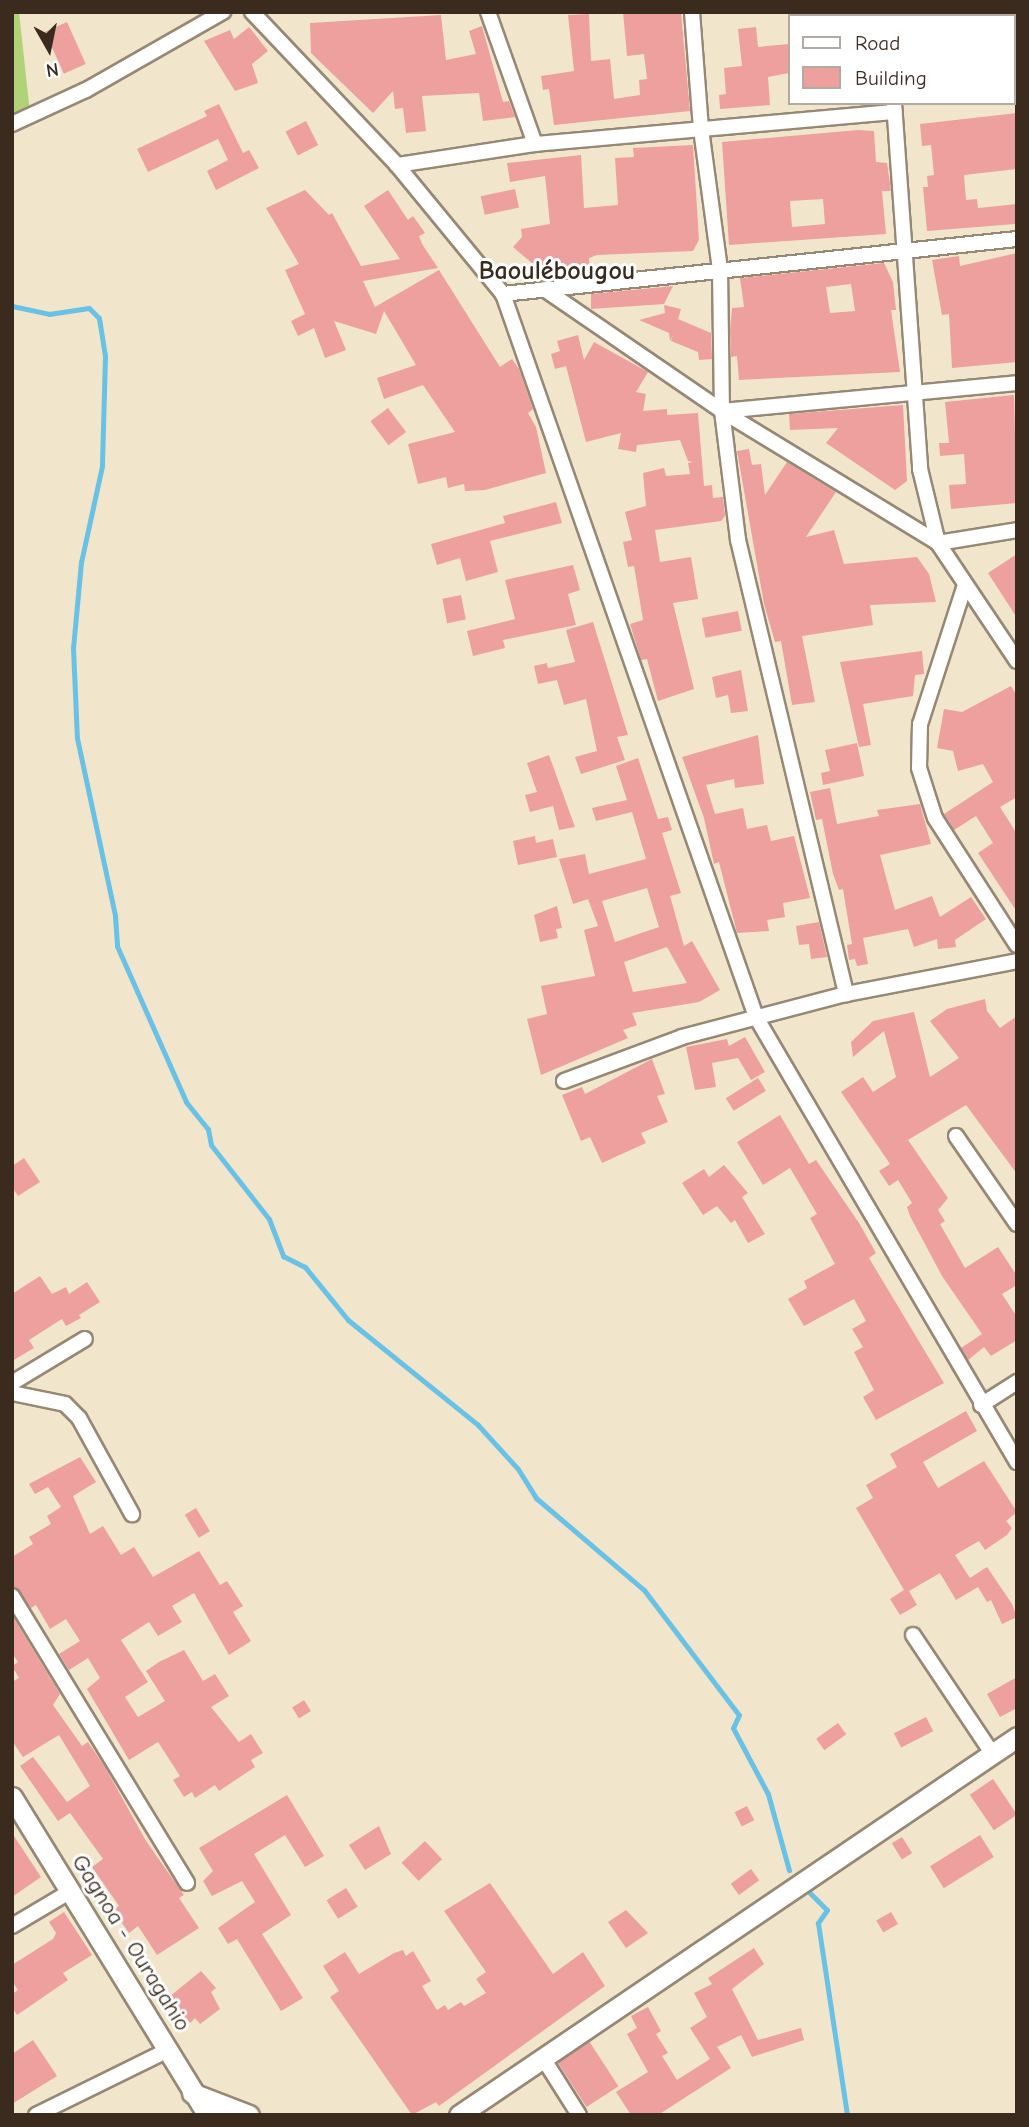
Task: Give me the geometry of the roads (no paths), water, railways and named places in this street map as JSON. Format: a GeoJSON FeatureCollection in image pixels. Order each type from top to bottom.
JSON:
{"type":"FeatureCollection","features":[{"type":"Feature","properties":{"kind":"street"},"geometry":{"type":"LineString","coordinates":[[12,124],[86,90],[223,12]]}},
{"type":"Feature","properties":{"kind":"street"},"geometry":{"type":"LineString","coordinates":[[252,13],[261,12]]}},
{"type":"Feature","properties":{"kind":"street"},"geometry":{"type":"LineString","coordinates":[[488,12],[535,144]]}},
{"type":"Feature","properties":{"kind":"street"},"geometry":{"type":"LineString","coordinates":[[692,12],[701,129],[720,270],[722,411],[738,540],[846,995]]}},
{"type":"Feature","properties":{"kind":"street"},"geometry":{"type":"LineString","coordinates":[[252,13],[397,165],[503,294],[756,1017],[981,1405],[1017,1462]]}},
{"type":"Feature","properties":{"kind":"street"},"geometry":{"type":"LineString","coordinates":[[397,165],[535,144],[895,108],[920,469],[938,543],[1017,661]]}},
{"type":"Feature","properties":{"kind":"street"},"geometry":{"type":"LineString","coordinates":[[503,294],[1017,239]]}},
{"type":"Feature","properties":{"kind":"street"},"geometry":{"type":"LineString","coordinates":[[544,289],[722,411],[938,543],[1017,530]]}},
{"type":"Feature","properties":{"kind":"street"},"geometry":{"type":"LineString","coordinates":[[722,411],[1017,383]]}},
{"type":"Feature","properties":{"kind":"street"},"geometry":{"type":"LineString","coordinates":[[965,585],[920,724],[919,768],[935,818],[1017,945]]}},
{"type":"Feature","properties":{"kind":"street"},"geometry":{"type":"LineString","coordinates":[[564,1081],[681,1037],[756,1017],[846,995],[1017,961]]}},
{"type":"Feature","properties":{"kind":"street"},"geometry":{"type":"LineString","coordinates":[[956,1136],[1017,1224]]}},
{"type":"Feature","properties":{"kind":"street"},"geometry":{"type":"LineString","coordinates":[[12,1383],[85,1339]]}},
{"type":"Feature","properties":{"kind":"street"},"geometry":{"type":"LineString","coordinates":[[981,1405],[1017,1382]]}},
{"type":"Feature","properties":{"kind":"street"},"geometry":{"type":"LineString","coordinates":[[12,1393],[57,1402],[72,1411],[132,1514]]}},
{"type":"Feature","properties":{"kind":"street"},"geometry":{"type":"LineString","coordinates":[[12,1596],[187,1884]]}},
{"type":"Feature","properties":{"kind":"street"},"geometry":{"type":"LineString","coordinates":[[913,1635],[992,1753]]}},
{"type":"Feature","properties":{"kind":"street"},"geometry":{"type":"LineString","coordinates":[[459,2115],[1017,1737]]}},
{"type":"Feature","properties":{"kind":"street","name":"Gagnoa - Ouragahio"},"geometry":{"type":"LineString","coordinates":[[12,1797],[208,2115]]}},
{"type":"Feature","properties":{"kind":"street"},"geometry":{"type":"LineString","coordinates":[[12,1926],[71,1891]]}},
{"type":"Feature","properties":{"kind":"street"},"geometry":{"type":"LineString","coordinates":[[36,2115],[168,2050]]}},
{"type":"Feature","properties":{"kind":"street"},"geometry":{"type":"LineString","coordinates":[[543,2058],[579,2115]]}},
{"type":"Feature","properties":{"kind":"street"},"geometry":{"type":"LineString","coordinates":[[193,2115],[192,2090],[249,2115]]}},
{"type":"Feature","properties":{"kind":"waterway"},"geometry":{"type":"LineString","coordinates":[[12,306],[49,314],[89,308],[99,318],[105,356],[102,466],[81,562],[73,648],[77,738],[115,916],[117,946],[186,1102],[208,1129],[211,1145],[269,1219],[283,1256],[305,1267],[348,1320],[478,1425],[518,1469],[536,1498],[644,1590],[739,1715],[733,1728],[768,1794],[789,1870]]}},
{"type":"Feature","properties":{"kind":"waterway"},"geometry":{"type":"LineString","coordinates":[[809,1892],[827,1910],[818,1923],[847,2115]]}},
{"type":"Feature","properties":{"kind":"district","name":"Baoulébougou"},"geometry":{"type":"Point","coordinates":[557,272]}}]}
